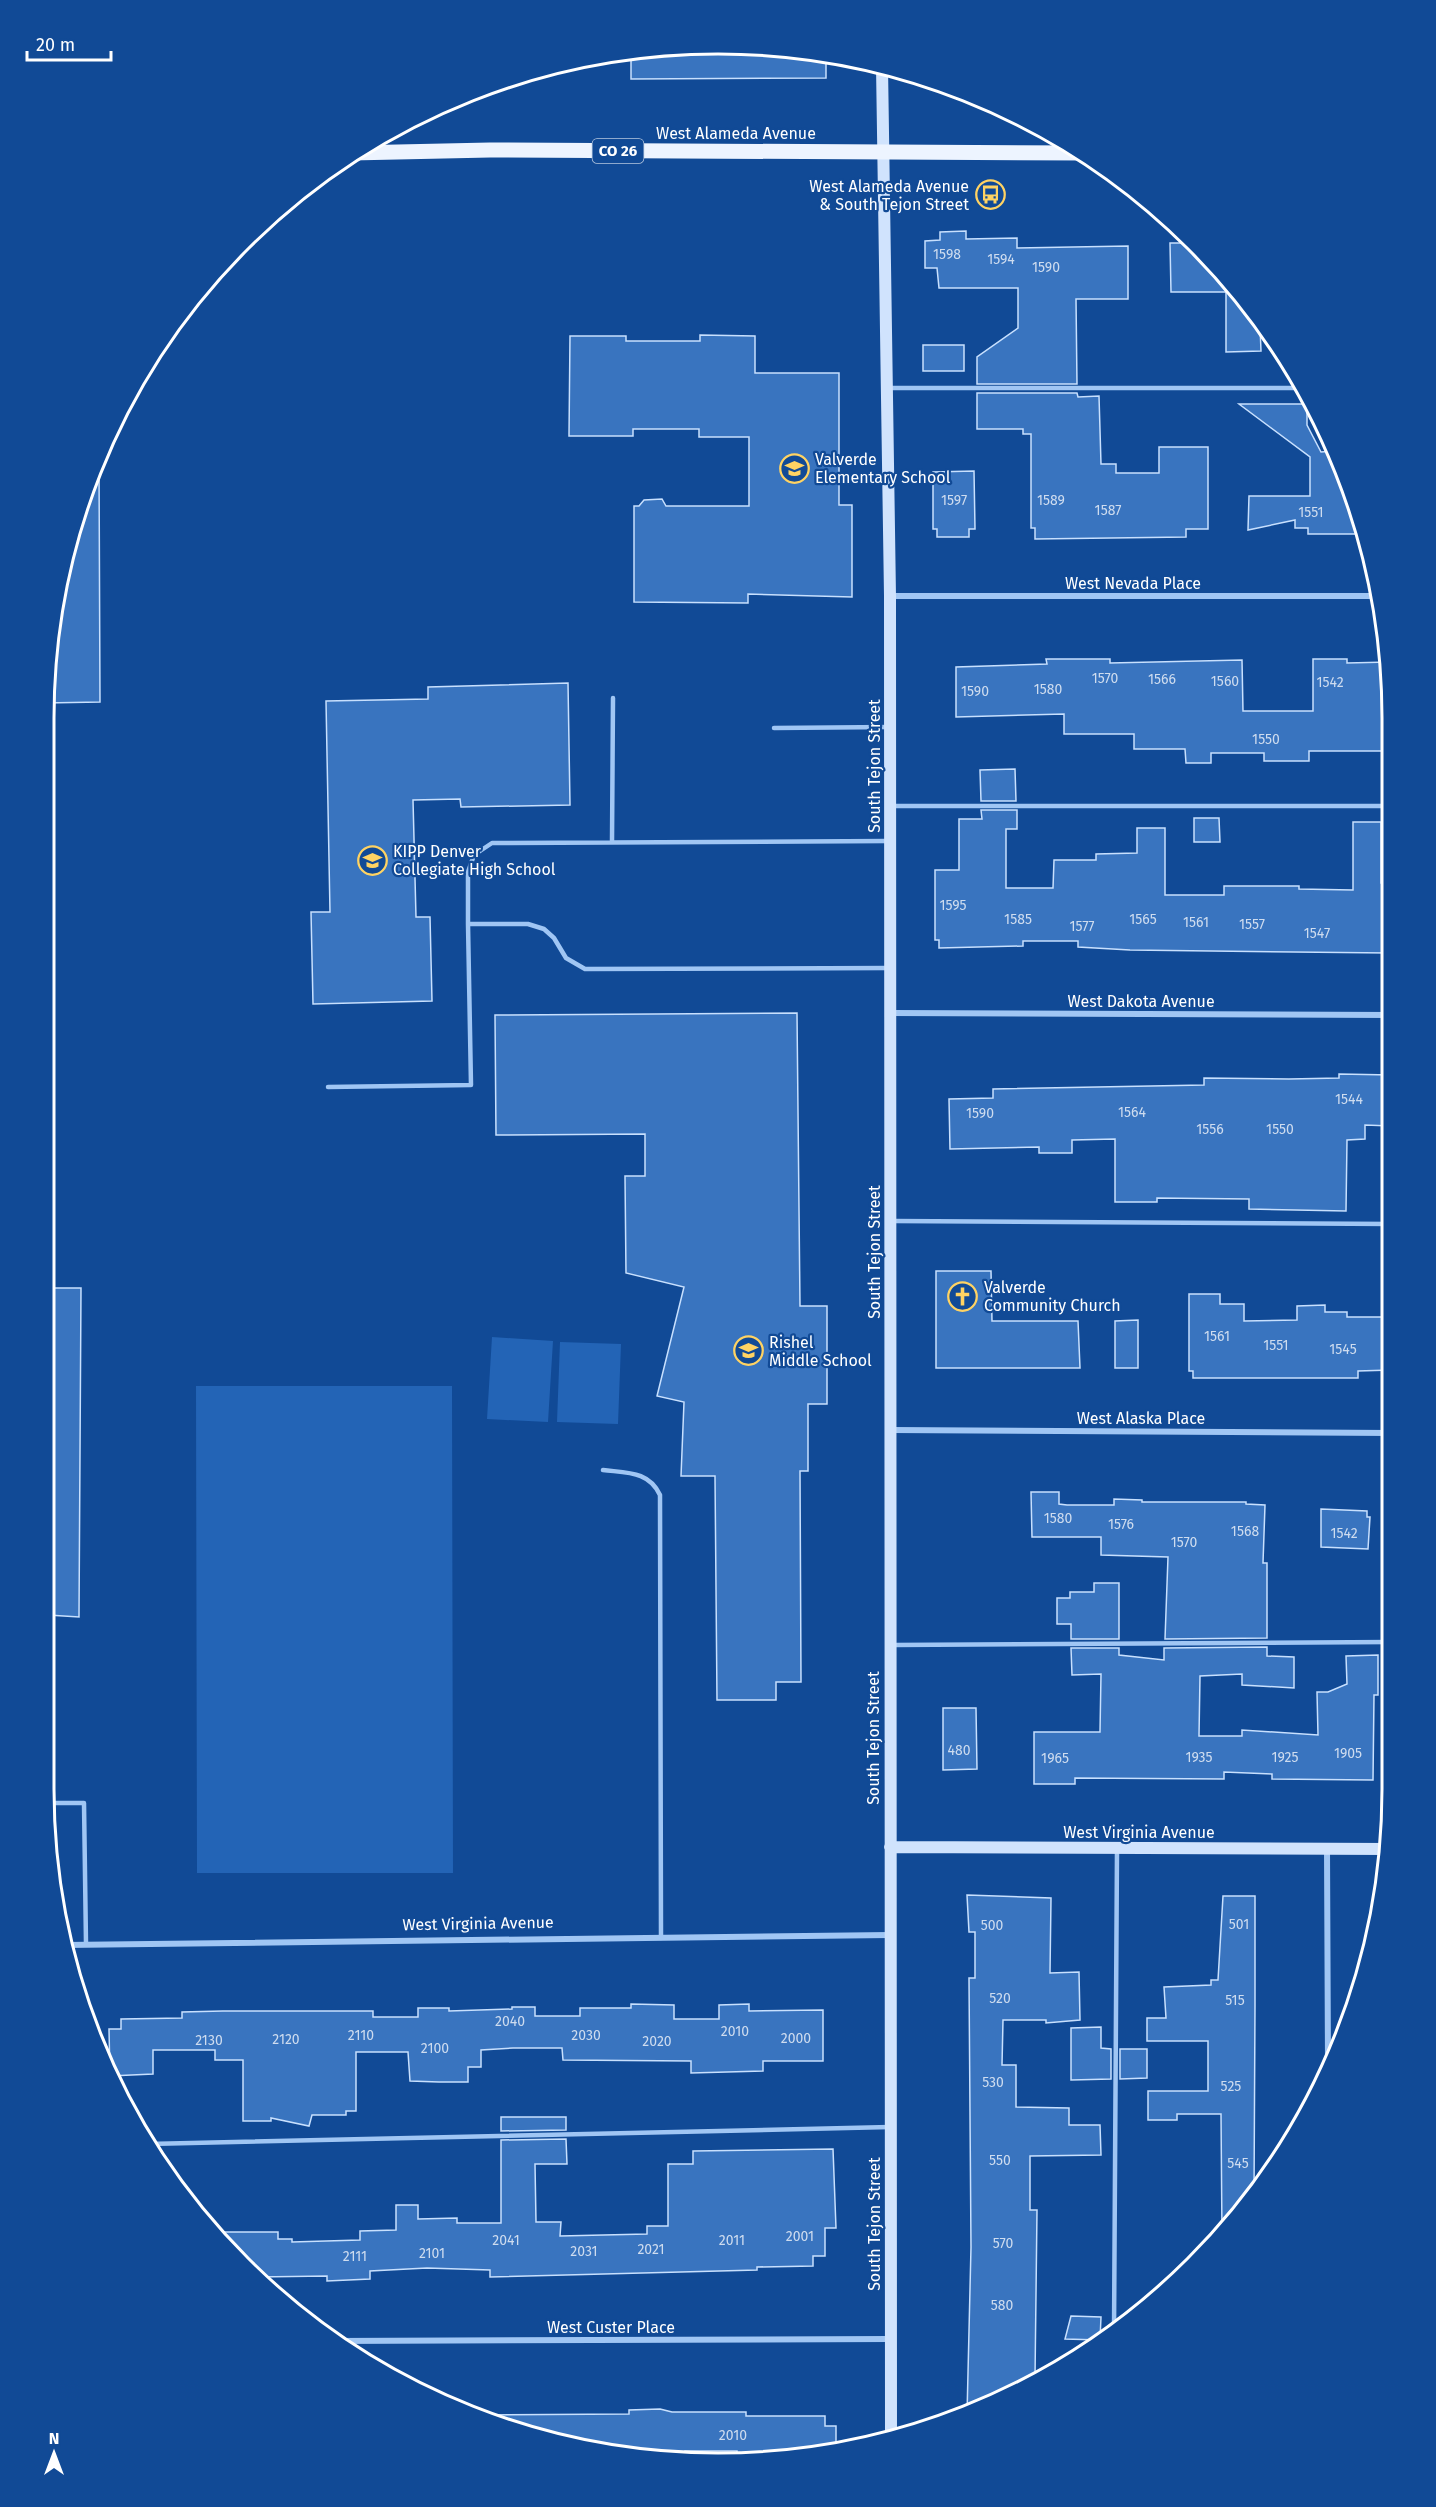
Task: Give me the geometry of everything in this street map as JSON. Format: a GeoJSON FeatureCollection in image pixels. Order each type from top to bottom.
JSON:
{"type":"FeatureCollection","features":[{"type":"Feature","properties":{"kind":"main road","name":"West Alameda Avenue"},"geometry":{"type":"LineString","coordinates":[[371,153],[490,150],[1066,153]]}},
{"type":"Feature","properties":{"kind":"street","name":"South Tejon Street"},"geometry":{"type":"LineString","coordinates":[[882,75],[890,596],[891,2430]]}},
{"type":"Feature","properties":{"kind":"street","name":"West Nevada Place"},"geometry":{"type":"LineString","coordinates":[[890,596],[1370,596]]}},
{"type":"Feature","properties":{"kind":"street","name":"West Dakota Avenue"},"geometry":{"type":"LineString","coordinates":[[891,1013],[1382,1015]]}},
{"type":"Feature","properties":{"kind":"street","name":"West Alaska Place"},"geometry":{"type":"LineString","coordinates":[[890,1430],[1382,1433]]}},
{"type":"Feature","properties":{"kind":"street","name":"West Virginia Avenue"},"geometry":{"type":"LineString","coordinates":[[890,1847],[1379,1850]]}},
{"type":"Feature","properties":{"kind":"street"},"geometry":{"type":"LineString","coordinates":[[1327,1849],[1328,2050]]}},
{"type":"Feature","properties":{"kind":"street","name":"West Virginia Avenue"},"geometry":{"type":"LineString","coordinates":[[73,1945],[891,1935]]}},
{"type":"Feature","properties":{"kind":"street","name":"West Custer Place"},"geometry":{"type":"LineString","coordinates":[[349,2341],[890,2339]]}},
{"type":"Feature","properties":{"kind":"lane"},"geometry":{"type":"LineString","coordinates":[[887,388],[1294,388]]}},
{"type":"Feature","properties":{"kind":"lane"},"geometry":{"type":"LineString","coordinates":[[612,842],[613,698]]}},
{"type":"Feature","properties":{"kind":"lane"},"geometry":{"type":"LineString","coordinates":[[774,728],[890,727]]}},
{"type":"Feature","properties":{"kind":"lane"},"geometry":{"type":"LineString","coordinates":[[890,806],[1382,806]]}},
{"type":"Feature","properties":{"kind":"lane"},"geometry":{"type":"LineString","coordinates":[[328,1087],[471,1085],[468,872],[474,855],[492,843],[890,841]]}},
{"type":"Feature","properties":{"kind":"lane"},"geometry":{"type":"LineString","coordinates":[[468,924],[528,924],[544,929],[554,938],[566,958],[585,969],[891,968]]}},
{"type":"Feature","properties":{"kind":"lane"},"geometry":{"type":"LineString","coordinates":[[890,1221],[1382,1224]]}},
{"type":"Feature","properties":{"kind":"lane"},"geometry":{"type":"LineString","coordinates":[[603,1470],[647,1477],[655,1485],[660,1496],[661,1938]]}},
{"type":"Feature","properties":{"kind":"lane"},"geometry":{"type":"LineString","coordinates":[[890,1645],[1382,1642]]}},
{"type":"Feature","properties":{"kind":"lane"},"geometry":{"type":"LineString","coordinates":[[54,1803],[84,1803],[86,1944]]}},
{"type":"Feature","properties":{"kind":"lane"},"geometry":{"type":"LineString","coordinates":[[1114,2322],[1117,1848]]}},
{"type":"Feature","properties":{"kind":"lane"},"geometry":{"type":"LineString","coordinates":[[157,2144],[891,2127]]}},
{"type":"Feature","properties":{"kind":"shaded area"},"geometry":{"type":"Polygon","coordinates":[[[492,1337],[553,1341],[548,1422],[487,1419],[492,1337]]]}},
{"type":"Feature","properties":{"kind":"shaded area"},"geometry":{"type":"Polygon","coordinates":[[[560,1342],[621,1344],[618,1424],[557,1422],[560,1342]]]}},
{"type":"Feature","properties":{"kind":"shaded area"},"geometry":{"type":"Polygon","coordinates":[[[196,1386],[452,1386],[453,1873],[197,1873],[196,1386]]]}},
{"type":"Feature","properties":{"kind":"building"},"geometry":{"type":"Polygon","coordinates":[[[675,55],[761,55],[826,63],[826,78],[631,79],[631,60],[675,55]]]}},
{"type":"Feature","properties":{"kind":"building"},"geometry":{"type":"Polygon","coordinates":[[[966,231],[966,239],[1017,238],[1017,248],[1128,246],[1128,299],[1076,299],[1077,384],[977,384],[977,357],[1018,328],[1018,288],[939,288],[937,268],[925,268],[925,241],[940,240],[940,232],[966,231]]]}},
{"type":"Feature","properties":{"kind":"building"},"geometry":{"type":"Polygon","coordinates":[[[1170,243],[1182,243],[1217,280],[1245,314],[1260,336],[1261,351],[1226,352],[1226,292],[1171,292],[1170,243]]]}},
{"type":"Feature","properties":{"kind":"building","name":"Valverde Elementary School"},"geometry":{"type":"Polygon","coordinates":[[[700,335],[755,336],[755,373],[839,373],[839,505],[852,505],[852,597],[748,594],[748,603],[634,602],[634,506],[639,506],[644,500],[662,499],[666,506],[749,506],[749,437],[699,437],[699,429],[633,429],[633,436],[569,436],[570,336],[626,336],[626,341],[700,341],[700,335]]]}},
{"type":"Feature","properties":{"kind":"building"},"geometry":{"type":"Polygon","coordinates":[[[923,345],[964,345],[964,371],[923,371],[923,345]]]}},
{"type":"Feature","properties":{"kind":"building"},"geometry":{"type":"Polygon","coordinates":[[[977,393],[1077,393],[1078,397],[1099,396],[1101,464],[1116,464],[1116,473],[1159,473],[1159,447],[1208,447],[1208,529],[1186,529],[1186,537],[1035,539],[1035,528],[1031,528],[1031,434],[1023,434],[1023,429],[977,429],[977,393]]]}},
{"type":"Feature","properties":{"kind":"building"},"geometry":{"type":"Polygon","coordinates":[[[1239,404],[1303,404],[1307,411],[1307,425],[1321,452],[1326,452],[1347,505],[1355,534],[1308,534],[1308,528],[1295,528],[1295,520],[1248,530],[1249,496],[1310,496],[1310,457],[1239,404]]]}},
{"type":"Feature","properties":{"kind":"building"},"geometry":{"type":"Polygon","coordinates":[[[974,471],[975,529],[969,529],[969,537],[937,537],[937,529],[933,529],[933,472],[974,471]]]}},
{"type":"Feature","properties":{"kind":"building"},"geometry":{"type":"Polygon","coordinates":[[[99,479],[100,702],[54,703],[55,675],[67,588],[89,505],[99,479]]]}},
{"type":"Feature","properties":{"kind":"building"},"geometry":{"type":"Polygon","coordinates":[[[1046,659],[1110,659],[1110,663],[1242,660],[1243,711],[1313,711],[1313,659],[1347,659],[1347,663],[1380,662],[1382,751],[1309,751],[1309,761],[1264,761],[1264,753],[1211,753],[1211,763],[1186,763],[1185,749],[1134,749],[1134,734],[1064,734],[1064,714],[956,717],[956,667],[1047,664],[1046,659]]]}},
{"type":"Feature","properties":{"kind":"building","name":"KIPP Denver Collegiate High School"},"geometry":{"type":"Polygon","coordinates":[[[568,683],[570,805],[461,807],[460,799],[413,800],[416,917],[430,917],[432,1001],[313,1004],[311,912],[330,912],[326,701],[428,699],[428,687],[568,683]]]}},
{"type":"Feature","properties":{"kind":"building"},"geometry":{"type":"Polygon","coordinates":[[[1015,769],[1016,801],[981,801],[980,770],[1015,769]]]}},
{"type":"Feature","properties":{"kind":"building"},"geometry":{"type":"Polygon","coordinates":[[[981,810],[1017,810],[1017,829],[1006,829],[1006,888],[1053,888],[1054,860],[1096,860],[1096,854],[1137,853],[1137,828],[1165,828],[1165,895],[1224,895],[1224,886],[1299,886],[1299,889],[1353,890],[1353,822],[1381,822],[1382,953],[1130,950],[1078,947],[1078,941],[1023,941],[1023,946],[939,948],[939,940],[935,940],[935,870],[959,870],[959,819],[982,819],[981,810]]]}},
{"type":"Feature","properties":{"kind":"building"},"geometry":{"type":"Polygon","coordinates":[[[1194,818],[1219,818],[1220,842],[1194,842],[1194,818]]]}},
{"type":"Feature","properties":{"kind":"building","name":"Rishel Middle School"},"geometry":{"type":"Polygon","coordinates":[[[797,1013],[800,1306],[827,1306],[827,1404],[808,1404],[808,1471],[800,1471],[801,1682],[776,1682],[776,1700],[717,1700],[715,1476],[681,1476],[684,1402],[657,1396],[684,1287],[626,1273],[625,1176],[645,1176],[645,1134],[496,1135],[495,1015],[797,1013]]]}},
{"type":"Feature","properties":{"kind":"building"},"geometry":{"type":"Polygon","coordinates":[[[1339,1074],[1382,1075],[1382,1126],[1365,1125],[1365,1139],[1347,1140],[1346,1211],[1249,1209],[1249,1199],[1157,1198],[1157,1202],[1115,1202],[1115,1139],[1072,1140],[1072,1153],[1039,1153],[1039,1147],[950,1149],[949,1099],[993,1098],[993,1089],[1204,1085],[1204,1078],[1339,1078],[1339,1074]]]}},
{"type":"Feature","properties":{"kind":"building","name":"Valverde Community Church"},"geometry":{"type":"Polygon","coordinates":[[[936,1271],[991,1271],[992,1321],[1078,1321],[1080,1368],[936,1368],[936,1271]]]}},
{"type":"Feature","properties":{"kind":"building"},"geometry":{"type":"Polygon","coordinates":[[[54,1288],[81,1288],[79,1617],[54,1615],[54,1288]]]}},
{"type":"Feature","properties":{"kind":"building"},"geometry":{"type":"Polygon","coordinates":[[[1189,1294],[1220,1294],[1220,1304],[1244,1304],[1244,1321],[1297,1320],[1297,1306],[1325,1305],[1325,1312],[1347,1312],[1347,1317],[1382,1317],[1382,1370],[1358,1371],[1358,1378],[1193,1378],[1193,1371],[1189,1371],[1189,1294]]]}},
{"type":"Feature","properties":{"kind":"building"},"geometry":{"type":"Polygon","coordinates":[[[1138,1320],[1138,1368],[1115,1368],[1115,1321],[1138,1320]]]}},
{"type":"Feature","properties":{"kind":"building"},"geometry":{"type":"Polygon","coordinates":[[[1031,1492],[1059,1492],[1059,1504],[1067,1505],[1114,1505],[1114,1499],[1142,1500],[1142,1502],[1246,1502],[1246,1504],[1265,1505],[1263,1563],[1267,1563],[1267,1638],[1165,1639],[1168,1557],[1101,1555],[1101,1537],[1032,1537],[1031,1492]]]}},
{"type":"Feature","properties":{"kind":"building"},"geometry":{"type":"Polygon","coordinates":[[[1321,1509],[1367,1511],[1367,1517],[1370,1517],[1368,1549],[1321,1547],[1321,1509]]]}},
{"type":"Feature","properties":{"kind":"building"},"geometry":{"type":"Polygon","coordinates":[[[1094,1583],[1119,1583],[1119,1639],[1071,1639],[1071,1624],[1057,1624],[1057,1598],[1070,1598],[1070,1592],[1094,1592],[1094,1583]]]}},
{"type":"Feature","properties":{"kind":"building"},"geometry":{"type":"Polygon","coordinates":[[[1267,1647],[1267,1656],[1294,1657],[1294,1688],[1242,1685],[1242,1674],[1200,1676],[1199,1736],[1242,1736],[1242,1730],[1318,1735],[1317,1692],[1328,1692],[1347,1684],[1346,1656],[1378,1655],[1378,1695],[1374,1695],[1373,1780],[1272,1779],[1272,1774],[1224,1772],[1224,1779],[1075,1778],[1075,1784],[1034,1784],[1034,1732],[1100,1732],[1101,1674],[1072,1675],[1071,1648],[1119,1648],[1119,1655],[1164,1660],[1164,1648],[1267,1647]]]}},
{"type":"Feature","properties":{"kind":"building"},"geometry":{"type":"Polygon","coordinates":[[[943,1708],[976,1708],[977,1769],[943,1770],[943,1708]]]}},
{"type":"Feature","properties":{"kind":"building"},"geometry":{"type":"Polygon","coordinates":[[[967,1895],[1051,1898],[1050,1973],[1079,1972],[1080,2020],[1046,2023],[1046,2020],[1003,2020],[1002,2065],[1016,2065],[1016,2107],[1069,2108],[1069,2125],[1100,2125],[1101,2155],[1030,2156],[1030,2210],[1037,2210],[1035,2372],[1012,2385],[967,2404],[971,2247],[969,1978],[975,1978],[975,1932],[969,1932],[967,1895]]]}},
{"type":"Feature","properties":{"kind":"building"},"geometry":{"type":"Polygon","coordinates":[[[1223,1896],[1255,1896],[1254,2180],[1222,2221],[1221,2114],[1177,2114],[1177,2120],[1148,2120],[1148,2091],[1208,2091],[1208,2041],[1147,2041],[1147,2018],[1166,2018],[1164,1987],[1211,1985],[1211,1980],[1218,1980],[1223,1896]]]}},
{"type":"Feature","properties":{"kind":"building"},"geometry":{"type":"Polygon","coordinates":[[[631,2004],[674,2005],[674,2019],[719,2019],[719,2005],[749,2004],[749,2011],[823,2010],[823,2061],[763,2061],[763,2071],[691,2073],[691,2061],[563,2060],[562,2048],[513,2048],[481,2050],[481,2067],[468,2067],[468,2082],[439,2082],[410,2081],[408,2052],[356,2052],[356,2111],[346,2111],[346,2115],[312,2115],[309,2126],[271,2118],[271,2121],[243,2121],[243,2060],[215,2060],[215,2050],[153,2050],[153,2074],[119,2076],[110,2054],[109,2029],[121,2029],[121,2019],[182,2018],[182,2012],[373,2011],[373,2017],[418,2017],[418,2008],[449,2008],[449,2011],[535,2007],[535,2016],[580,2016],[580,2008],[631,2008],[631,2004]]]}},
{"type":"Feature","properties":{"kind":"building"},"geometry":{"type":"Polygon","coordinates":[[[1101,2027],[1101,2048],[1111,2049],[1111,2079],[1071,2080],[1071,2028],[1101,2027]]]}},
{"type":"Feature","properties":{"kind":"building"},"geometry":{"type":"Polygon","coordinates":[[[1120,2049],[1147,2049],[1147,2078],[1120,2079],[1120,2049]]]}},
{"type":"Feature","properties":{"kind":"building"},"geometry":{"type":"Polygon","coordinates":[[[501,2117],[566,2117],[566,2130],[501,2131],[501,2117]]]}},
{"type":"Feature","properties":{"kind":"building"},"geometry":{"type":"Polygon","coordinates":[[[566,2139],[567,2164],[535,2164],[536,2222],[561,2222],[560,2236],[647,2234],[647,2226],[668,2226],[668,2164],[693,2164],[693,2151],[833,2149],[836,2228],[825,2228],[825,2256],[813,2256],[813,2266],[757,2267],[757,2270],[490,2277],[490,2270],[427,2268],[370,2271],[370,2279],[327,2281],[327,2276],[268,2277],[224,2232],[278,2232],[278,2239],[292,2239],[292,2242],[360,2240],[360,2231],[396,2230],[396,2205],[418,2205],[418,2219],[457,2218],[457,2223],[501,2223],[501,2140],[566,2139]]]}},
{"type":"Feature","properties":{"kind":"building"},"geometry":{"type":"Polygon","coordinates":[[[1071,2316],[1101,2317],[1100,2331],[1089,2340],[1065,2339],[1071,2316]]]}},
{"type":"Feature","properties":{"kind":"building"},"geometry":{"type":"Polygon","coordinates":[[[629,2410],[746,2412],[746,2416],[825,2416],[825,2426],[836,2426],[836,2442],[761,2452],[675,2452],[588,2440],[497,2415],[629,2414],[629,2410]]]}},
{"type":"Feature","properties":{"kind":"place","name":"West Alameda Avenue & South Tejon Street"},"geometry":{"type":"Point","coordinates":[990,195]}},
{"type":"Feature","properties":{"kind":"place","name":"Valverde Elementary School"},"geometry":{"type":"Point","coordinates":[794,468]}},
{"type":"Feature","properties":{"kind":"place","name":"KIPP Denver Collegiate High School"},"geometry":{"type":"Point","coordinates":[372,860]}},
{"type":"Feature","properties":{"kind":"place","name":"Valverde Community Church"},"geometry":{"type":"Point","coordinates":[963,1296]}},
{"type":"Feature","properties":{"kind":"place","name":"Rishel Middle School"},"geometry":{"type":"Point","coordinates":[748,1351]}}]}
